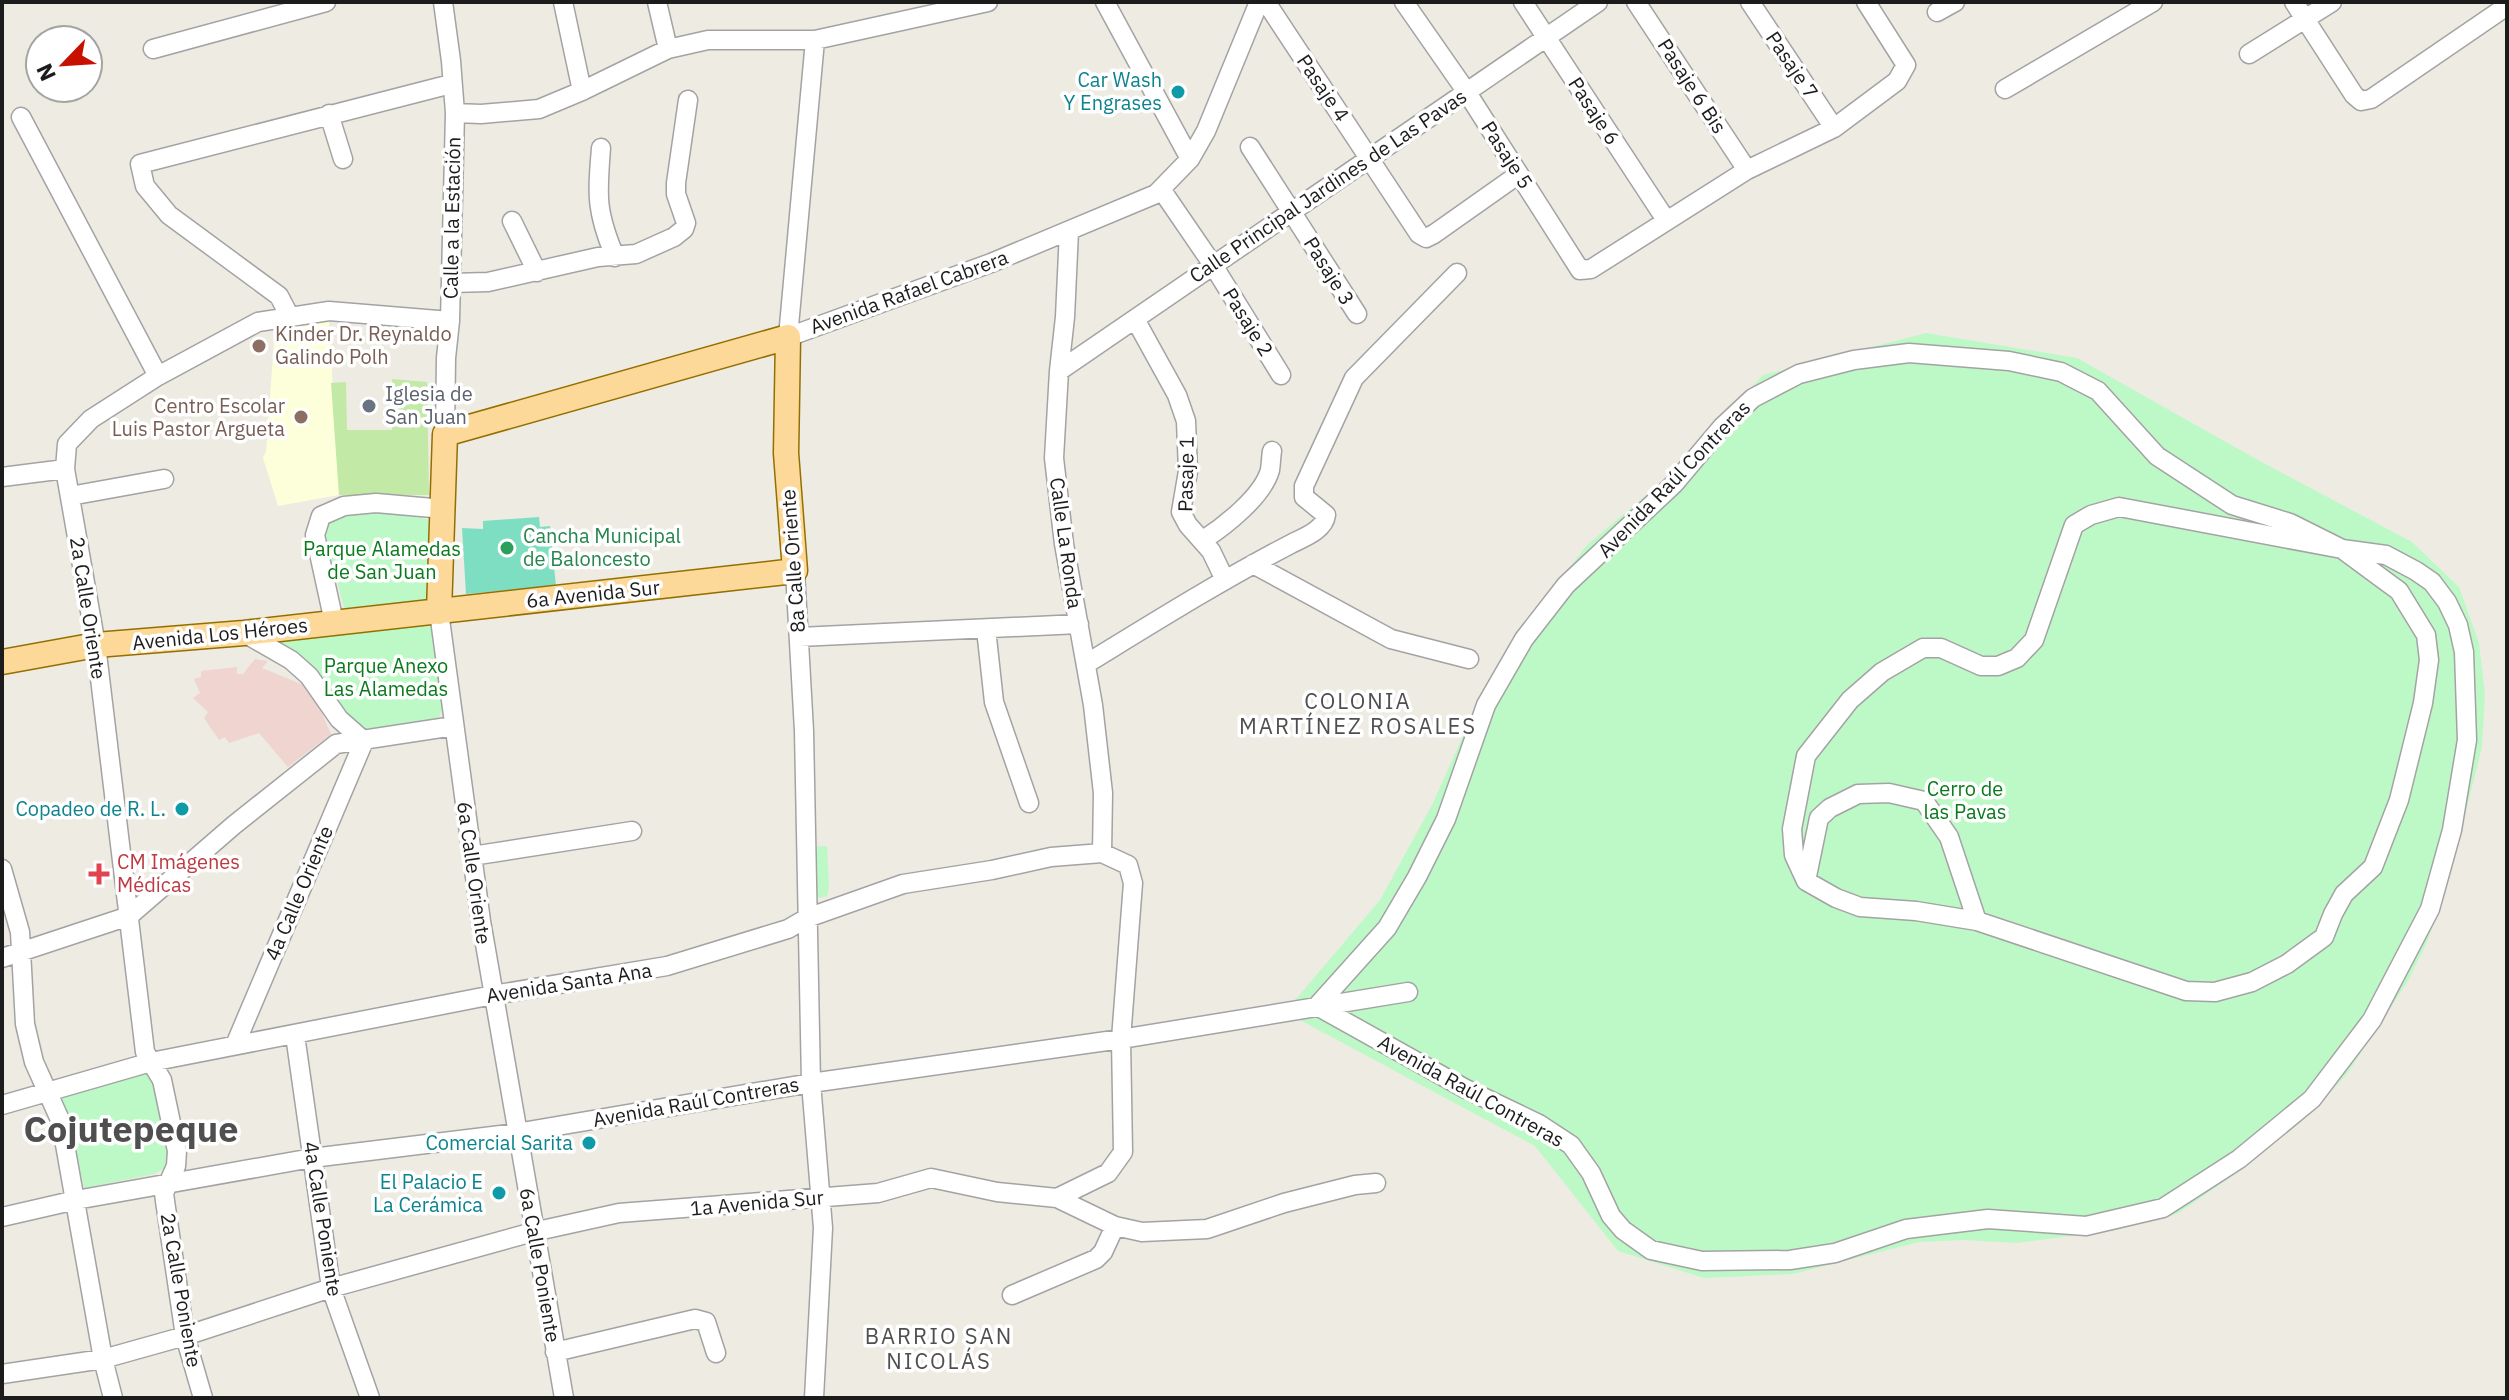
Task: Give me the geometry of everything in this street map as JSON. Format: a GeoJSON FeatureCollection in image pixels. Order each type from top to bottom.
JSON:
{"type":"FeatureCollection","features":[{"type":"Feature","properties":{"kind":"main road","name":"Avenida Rafael Cabrera"},"geometry":{"type":"LineString","coordinates":[[445,434],[788,337]]}},
{"type":"Feature","properties":{"kind":"main road","name":"8a Calle Oriente"},"geometry":{"type":"LineString","coordinates":[[788,337],[786,453],[795,571]]}},
{"type":"Feature","properties":{"kind":"main road"},"geometry":{"type":"LineString","coordinates":[[439,612],[445,434]]}},
{"type":"Feature","properties":{"kind":"main road","name":"6a Avenida Sur"},"geometry":{"type":"LineString","coordinates":[[439,612],[795,571]]}},
{"type":"Feature","properties":{"kind":"main road","name":"Avenida Los Héroes"},"geometry":{"type":"LineString","coordinates":[[2,662],[96,645],[439,612]]}},
{"type":"Feature","properties":{"kind":"street"},"geometry":{"type":"LineString","coordinates":[[153,49],[326,2]]}},
{"type":"Feature","properties":{"kind":"street","name":"Calle a la Estación"},"geometry":{"type":"LineString","coordinates":[[443,2],[455,113],[445,434]]}},
{"type":"Feature","properties":{"kind":"street"},"geometry":{"type":"LineString","coordinates":[[563,2],[582,91]]}},
{"type":"Feature","properties":{"kind":"street"},"geometry":{"type":"LineString","coordinates":[[657,2],[668,49]]}},
{"type":"Feature","properties":{"kind":"street"},"geometry":{"type":"LineString","coordinates":[[455,113],[539,109],[668,49],[708,40],[815,40],[988,2]]}},
{"type":"Feature","properties":{"kind":"street"},"geometry":{"type":"LineString","coordinates":[[1105,2],[1190,159]]}},
{"type":"Feature","properties":{"kind":"street","name":"Avenida Rafael Cabrera"},"geometry":{"type":"LineString","coordinates":[[788,337],[991,263],[1156,194],[1190,159],[1206,131],[1259,2]]}},
{"type":"Feature","properties":{"kind":"street","name":"Pasaje 4"},"geometry":{"type":"LineString","coordinates":[[1266,2],[1419,234],[1426,238],[1519,174]]}},
{"type":"Feature","properties":{"kind":"street","name":"Pasaje 5"},"geometry":{"type":"LineString","coordinates":[[1404,2],[1466,91],[1580,270],[1591,269],[1666,220]]}},
{"type":"Feature","properties":{"kind":"street","name":"Pasaje 6"},"geometry":{"type":"LineString","coordinates":[[1523,2],[1666,220]]}},
{"type":"Feature","properties":{"kind":"street","name":"Calle Principal Jardines de Las Pavas"},"geometry":{"type":"LineString","coordinates":[[1059,371],[1598,2]]}},
{"type":"Feature","properties":{"kind":"street","name":"Pasaje 6 Bis"},"geometry":{"type":"LineString","coordinates":[[1636,2],[1747,170]]}},
{"type":"Feature","properties":{"kind":"street","name":"Pasaje 7"},"geometry":{"type":"LineString","coordinates":[[1750,2],[1834,128]]}},
{"type":"Feature","properties":{"kind":"street"},"geometry":{"type":"LineString","coordinates":[[1666,220],[1747,170],[1834,128],[1897,81],[1906,65],[1866,2]]}},
{"type":"Feature","properties":{"kind":"street"},"geometry":{"type":"LineString","coordinates":[[1937,12],[1955,2]]}},
{"type":"Feature","properties":{"kind":"street"},"geometry":{"type":"LineString","coordinates":[[2005,89],[2153,2]]}},
{"type":"Feature","properties":{"kind":"street"},"geometry":{"type":"LineString","coordinates":[[2294,2],[2354,95],[2361,101],[2371,99],[2507,6]]}},
{"type":"Feature","properties":{"kind":"street"},"geometry":{"type":"LineString","coordinates":[[2249,54],[2332,2]]}},
{"type":"Feature","properties":{"kind":"street","name":"8a Calle Oriente"},"geometry":{"type":"LineString","coordinates":[[788,337],[815,40]]}},
{"type":"Feature","properties":{"kind":"street"},"geometry":{"type":"LineString","coordinates":[[290,317],[279,296],[169,215],[145,186],[140,164],[451,84]]}},
{"type":"Feature","properties":{"kind":"street"},"geometry":{"type":"LineString","coordinates":[[451,283],[488,282],[598,257],[636,254],[674,237],[686,223],[676,194],[676,183],[688,100]]}},
{"type":"Feature","properties":{"kind":"street"},"geometry":{"type":"LineString","coordinates":[[329,114],[343,159]]}},
{"type":"Feature","properties":{"kind":"street"},"geometry":{"type":"LineString","coordinates":[[21,117],[158,376]]}},
{"type":"Feature","properties":{"kind":"street","name":"Pasaje 3"},"geometry":{"type":"LineString","coordinates":[[1250,147],[1357,314]]}},
{"type":"Feature","properties":{"kind":"street"},"geometry":{"type":"LineString","coordinates":[[601,148],[597,195],[599,212],[615,257]]}},
{"type":"Feature","properties":{"kind":"street","name":"Pasaje 2"},"geometry":{"type":"LineString","coordinates":[[1161,189],[1213,265],[1281,375]]}},
{"type":"Feature","properties":{"kind":"street"},"geometry":{"type":"LineString","coordinates":[[512,221],[537,272]]}},
{"type":"Feature","properties":{"kind":"street","name":"Calle La Ronda"},"geometry":{"type":"LineString","coordinates":[[1069,231],[1054,458],[1064,544],[1086,664],[1103,793],[1102,853]]}},
{"type":"Feature","properties":{"kind":"street"},"geometry":{"type":"LineString","coordinates":[[1086,664],[1225,580],[1313,532],[1324,522],[1326,515],[1304,497],[1304,486],[1354,378],[1457,273]]}},
{"type":"Feature","properties":{"kind":"street","name":"2a Calle Oriente"},"geometry":{"type":"LineString","coordinates":[[170,1183],[177,1151],[168,1098],[162,1080],[145,1052],[96,645],[65,469],[67,444],[91,419],[158,376],[258,322],[329,311],[450,321]]}},
{"type":"Feature","properties":{"kind":"street","name":"Pasaje 1"},"geometry":{"type":"LineString","coordinates":[[1135,319],[1177,395],[1186,421],[1188,471],[1181,512],[1188,525],[1203,540],[1225,580]]}},
{"type":"Feature","properties":{"kind":"street","name":"Avenida Raúl Contreras"},"geometry":{"type":"LineString","coordinates":[[1317,1006],[1387,928],[1417,877],[1446,819],[1486,705],[1524,639],[1566,585],[1674,484],[1732,417],[1753,398],[1799,374],[1854,360],[1909,353],[2009,361],[2061,372],[2098,391],[2157,456],[2232,505],[2290,523],[2342,549],[2399,591],[2426,635],[2429,660],[2423,703],[2399,800],[2373,867],[2344,894],[2324,937],[2287,964],[2252,982],[2215,992],[2186,991],[1977,921],[1916,911],[1860,907],[1836,898],[1806,881],[1794,855],[1792,829],[1806,756],[1850,700],[1882,672],[1923,648],[1941,648],[1981,666],[1998,666],[2017,658],[2034,640],[2074,525],[2091,515],[2119,507],[2342,549],[2386,555],[2432,582],[2447,602],[2458,625],[2464,652],[2467,740],[2452,830],[2430,909],[2423,923],[2372,1020],[2312,1099],[2239,1159],[2163,1208],[2086,1226],[1988,1219],[1906,1229],[1835,1253],[1790,1260],[1702,1261],[1651,1250],[1623,1230],[1611,1216],[1591,1173],[1571,1145],[1539,1124],[1464,1088],[1317,1006]]}},
{"type":"Feature","properties":{"kind":"street"},"geometry":{"type":"LineString","coordinates":[[1203,540],[1228,524],[1250,501],[1269,473],[1272,451]]}},
{"type":"Feature","properties":{"kind":"street"},"geometry":{"type":"LineString","coordinates":[[2,477],[65,469]]}},
{"type":"Feature","properties":{"kind":"street"},"geometry":{"type":"LineString","coordinates":[[70,496],[164,479]]}},
{"type":"Feature","properties":{"kind":"street"},"geometry":{"type":"LineString","coordinates":[[334,622],[315,535],[321,516],[344,506],[376,503],[444,509]]}},
{"type":"Feature","properties":{"kind":"street"},"geometry":{"type":"LineString","coordinates":[[1253,564],[1391,639],[1469,659]]}},
{"type":"Feature","properties":{"kind":"street","name":"8a Calle Oriente"},"geometry":{"type":"LineString","coordinates":[[795,571],[804,731],[811,1083],[823,1228],[814,1398]]}},
{"type":"Feature","properties":{"kind":"street","name":"6a Calle Oriente"},"geometry":{"type":"LineString","coordinates":[[439,612],[472,856],[516,1133]]}},
{"type":"Feature","properties":{"kind":"street"},"geometry":{"type":"LineString","coordinates":[[799,637],[1079,624]]}},
{"type":"Feature","properties":{"kind":"street"},"geometry":{"type":"LineString","coordinates":[[986,629],[994,702],[1029,803]]}},
{"type":"Feature","properties":{"kind":"street"},"geometry":{"type":"LineString","coordinates":[[244,633],[291,660],[309,676],[339,719],[364,741]]}},
{"type":"Feature","properties":{"kind":"street"},"geometry":{"type":"LineString","coordinates":[[2,958],[129,916],[234,825],[330,748],[345,742],[454,726]]}},
{"type":"Feature","properties":{"kind":"street","name":"4a Calle Oriente"},"geometry":{"type":"LineString","coordinates":[[235,1045],[364,741]]}},
{"type":"Feature","properties":{"kind":"street"},"geometry":{"type":"LineString","coordinates":[[1806,881],[1819,818],[1830,808],[1858,794],[1889,793],[1924,801],[1949,837],[1977,921]]}},
{"type":"Feature","properties":{"kind":"street"},"geometry":{"type":"LineString","coordinates":[[472,856],[632,831]]}},
{"type":"Feature","properties":{"kind":"street","name":"Avenida Santa Ana"},"geometry":{"type":"LineString","coordinates":[[2,1105],[151,1062],[493,995],[667,966],[788,929],[807,918],[903,884],[1051,857],[1102,853],[1128,865],[1133,883],[1121,1039]]}},
{"type":"Feature","properties":{"kind":"street"},"geometry":{"type":"LineString","coordinates":[[2,869],[20,932],[25,1024],[34,1062],[61,1122],[103,1359],[113,1398]]}},
{"type":"Feature","properties":{"kind":"street","name":"Avenida Raúl Contreras"},"geometry":{"type":"LineString","coordinates":[[2,1217],[76,1200],[312,1158],[516,1133],[811,1083],[1121,1039],[1408,992]]}},
{"type":"Feature","properties":{"kind":"street","name":"4a Calle Poniente"},"geometry":{"type":"LineString","coordinates":[[295,1035],[331,1288],[370,1398]]}},
{"type":"Feature","properties":{"kind":"street"},"geometry":{"type":"LineString","coordinates":[[1057,1198],[1108,1173],[1123,1152],[1121,1039]]}},
{"type":"Feature","properties":{"kind":"street","name":"6a Calle Poniente"},"geometry":{"type":"LineString","coordinates":[[516,1133],[564,1398]]}},
{"type":"Feature","properties":{"kind":"street","name":"1a Avenida Sur"},"geometry":{"type":"LineString","coordinates":[[2,1374],[103,1359],[185,1336],[331,1288],[533,1232],[619,1213],[878,1193],[931,1178],[997,1192],[1057,1198]]}},
{"type":"Feature","properties":{"kind":"street","name":"2a Calle Poniente"},"geometry":{"type":"LineString","coordinates":[[170,1183],[164,1193],[185,1336],[203,1398]]}},
{"type":"Feature","properties":{"kind":"street"},"geometry":{"type":"LineString","coordinates":[[1057,1198],[1115,1226],[1142,1232],[1207,1229],[1284,1203],[1355,1185],[1376,1183]]}},
{"type":"Feature","properties":{"kind":"street"},"geometry":{"type":"LineString","coordinates":[[1012,1295],[1096,1259],[1103,1252],[1115,1226]]}},
{"type":"Feature","properties":{"kind":"street"},"geometry":{"type":"LineString","coordinates":[[555,1352],[695,1319],[706,1322],[716,1353]]}},
{"type":"Feature","properties":{"kind":"shaded area","name":"Centro Escolar Luis Pastor Argueta"},"geometry":{"type":"Polygon","coordinates":[[[329,321],[339,495],[278,506],[263,458],[275,328],[329,321]]]}},
{"type":"Feature","properties":{"kind":"shaded area"},"geometry":{"type":"Polygon","coordinates":[[[255,659],[268,661],[262,668],[311,688],[331,734],[288,767],[259,733],[229,743],[225,737],[219,740],[204,718],[208,712],[193,698],[200,693],[194,679],[201,677],[201,671],[237,667],[237,674],[243,674],[255,659]]]}},
{"type":"Feature","properties":{"kind":"green space","name":"Cerro de las Pavas"},"geometry":{"type":"Polygon","coordinates":[[[1926,333],[2077,358],[2412,542],[2459,587],[2479,643],[2485,694],[2482,747],[2460,835],[2428,940],[2408,981],[2347,1074],[2327,1096],[2247,1166],[2177,1214],[2117,1230],[2016,1243],[1963,1240],[1919,1242],[1793,1274],[1704,1278],[1618,1251],[1535,1146],[1285,1012],[1380,900],[1433,803],[1471,718],[1510,644],[1587,545],[1664,480],[1763,375],[1926,333]]]}},
{"type":"Feature","properties":{"kind":"green space"},"geometry":{"type":"Polygon","coordinates":[[[392,379],[427,382],[429,495],[339,495],[331,383],[346,382],[347,430],[392,430],[392,379]]]}},
{"type":"Feature","properties":{"kind":"green space","name":"Parque Alamedas de San Juan"},"geometry":{"type":"Polygon","coordinates":[[[400,512],[429,520],[435,561],[435,593],[417,605],[345,612],[325,534],[326,523],[353,514],[400,512]]]}},
{"type":"Feature","properties":{"kind":"green space","name":"Cancha Municipal de Baloncesto"},"geometry":{"type":"Polygon","coordinates":[[[539,517],[540,527],[550,526],[556,586],[466,594],[462,528],[483,529],[483,521],[539,517]]]}},
{"type":"Feature","properties":{"kind":"green space","name":"Parque Anexo Las Alamedas"},"geometry":{"type":"Polygon","coordinates":[[[426,620],[432,627],[444,706],[433,730],[388,738],[352,723],[313,674],[277,639],[426,620]]]}},
{"type":"Feature","properties":{"kind":"green space"},"geometry":{"type":"Polygon","coordinates":[[[827,846],[829,887],[827,896],[820,898],[815,896],[809,847],[827,846]]]}},
{"type":"Feature","properties":{"kind":"green space"},"geometry":{"type":"Polygon","coordinates":[[[149,1071],[162,1095],[172,1164],[154,1174],[84,1188],[59,1094],[149,1071]]]}},
{"type":"Feature","properties":{"kind":"place","name":"Car Wash Y Engrases"},"geometry":{"type":"Point","coordinates":[1178,92]}},
{"type":"Feature","properties":{"kind":"place","name":"Kinder Dr. Reynaldo Galindo Polh"},"geometry":{"type":"Point","coordinates":[259,346]}},
{"type":"Feature","properties":{"kind":"place","name":"Iglesia de San Juan"},"geometry":{"type":"Point","coordinates":[369,406]}},
{"type":"Feature","properties":{"kind":"place","name":"Centro Escolar Luis Pastor Argueta"},"geometry":{"type":"Point","coordinates":[301,417]}},
{"type":"Feature","properties":{"kind":"place","name":"Cancha Municipal de Baloncesto"},"geometry":{"type":"Point","coordinates":[507,548]}},
{"type":"Feature","properties":{"kind":"place","name":"Copadeo de R. L."},"geometry":{"type":"Point","coordinates":[182,809]}},
{"type":"Feature","properties":{"kind":"place","name":"CM Imágenes Médicas"},"geometry":{"type":"Point","coordinates":[99,874]}},
{"type":"Feature","properties":{"kind":"place","name":"Comercial Sarita"},"geometry":{"type":"Point","coordinates":[589,1143]}},
{"type":"Feature","properties":{"kind":"place","name":"El Palacio E La Cerámica"},"geometry":{"type":"Point","coordinates":[499,1193]}},
{"type":"Feature","properties":{"kind":"district","name":"COLONIA MARTÍNEZ ROSALES"},"geometry":{"type":"Point","coordinates":[1358,714]}},
{"type":"Feature","properties":{"kind":"district","name":"Cojutepeque"},"geometry":{"type":"Point","coordinates":[131,1129]}},
{"type":"Feature","properties":{"kind":"district","name":"BARRIO SAN NICOLÁS"},"geometry":{"type":"Point","coordinates":[939,1348]}}]}
